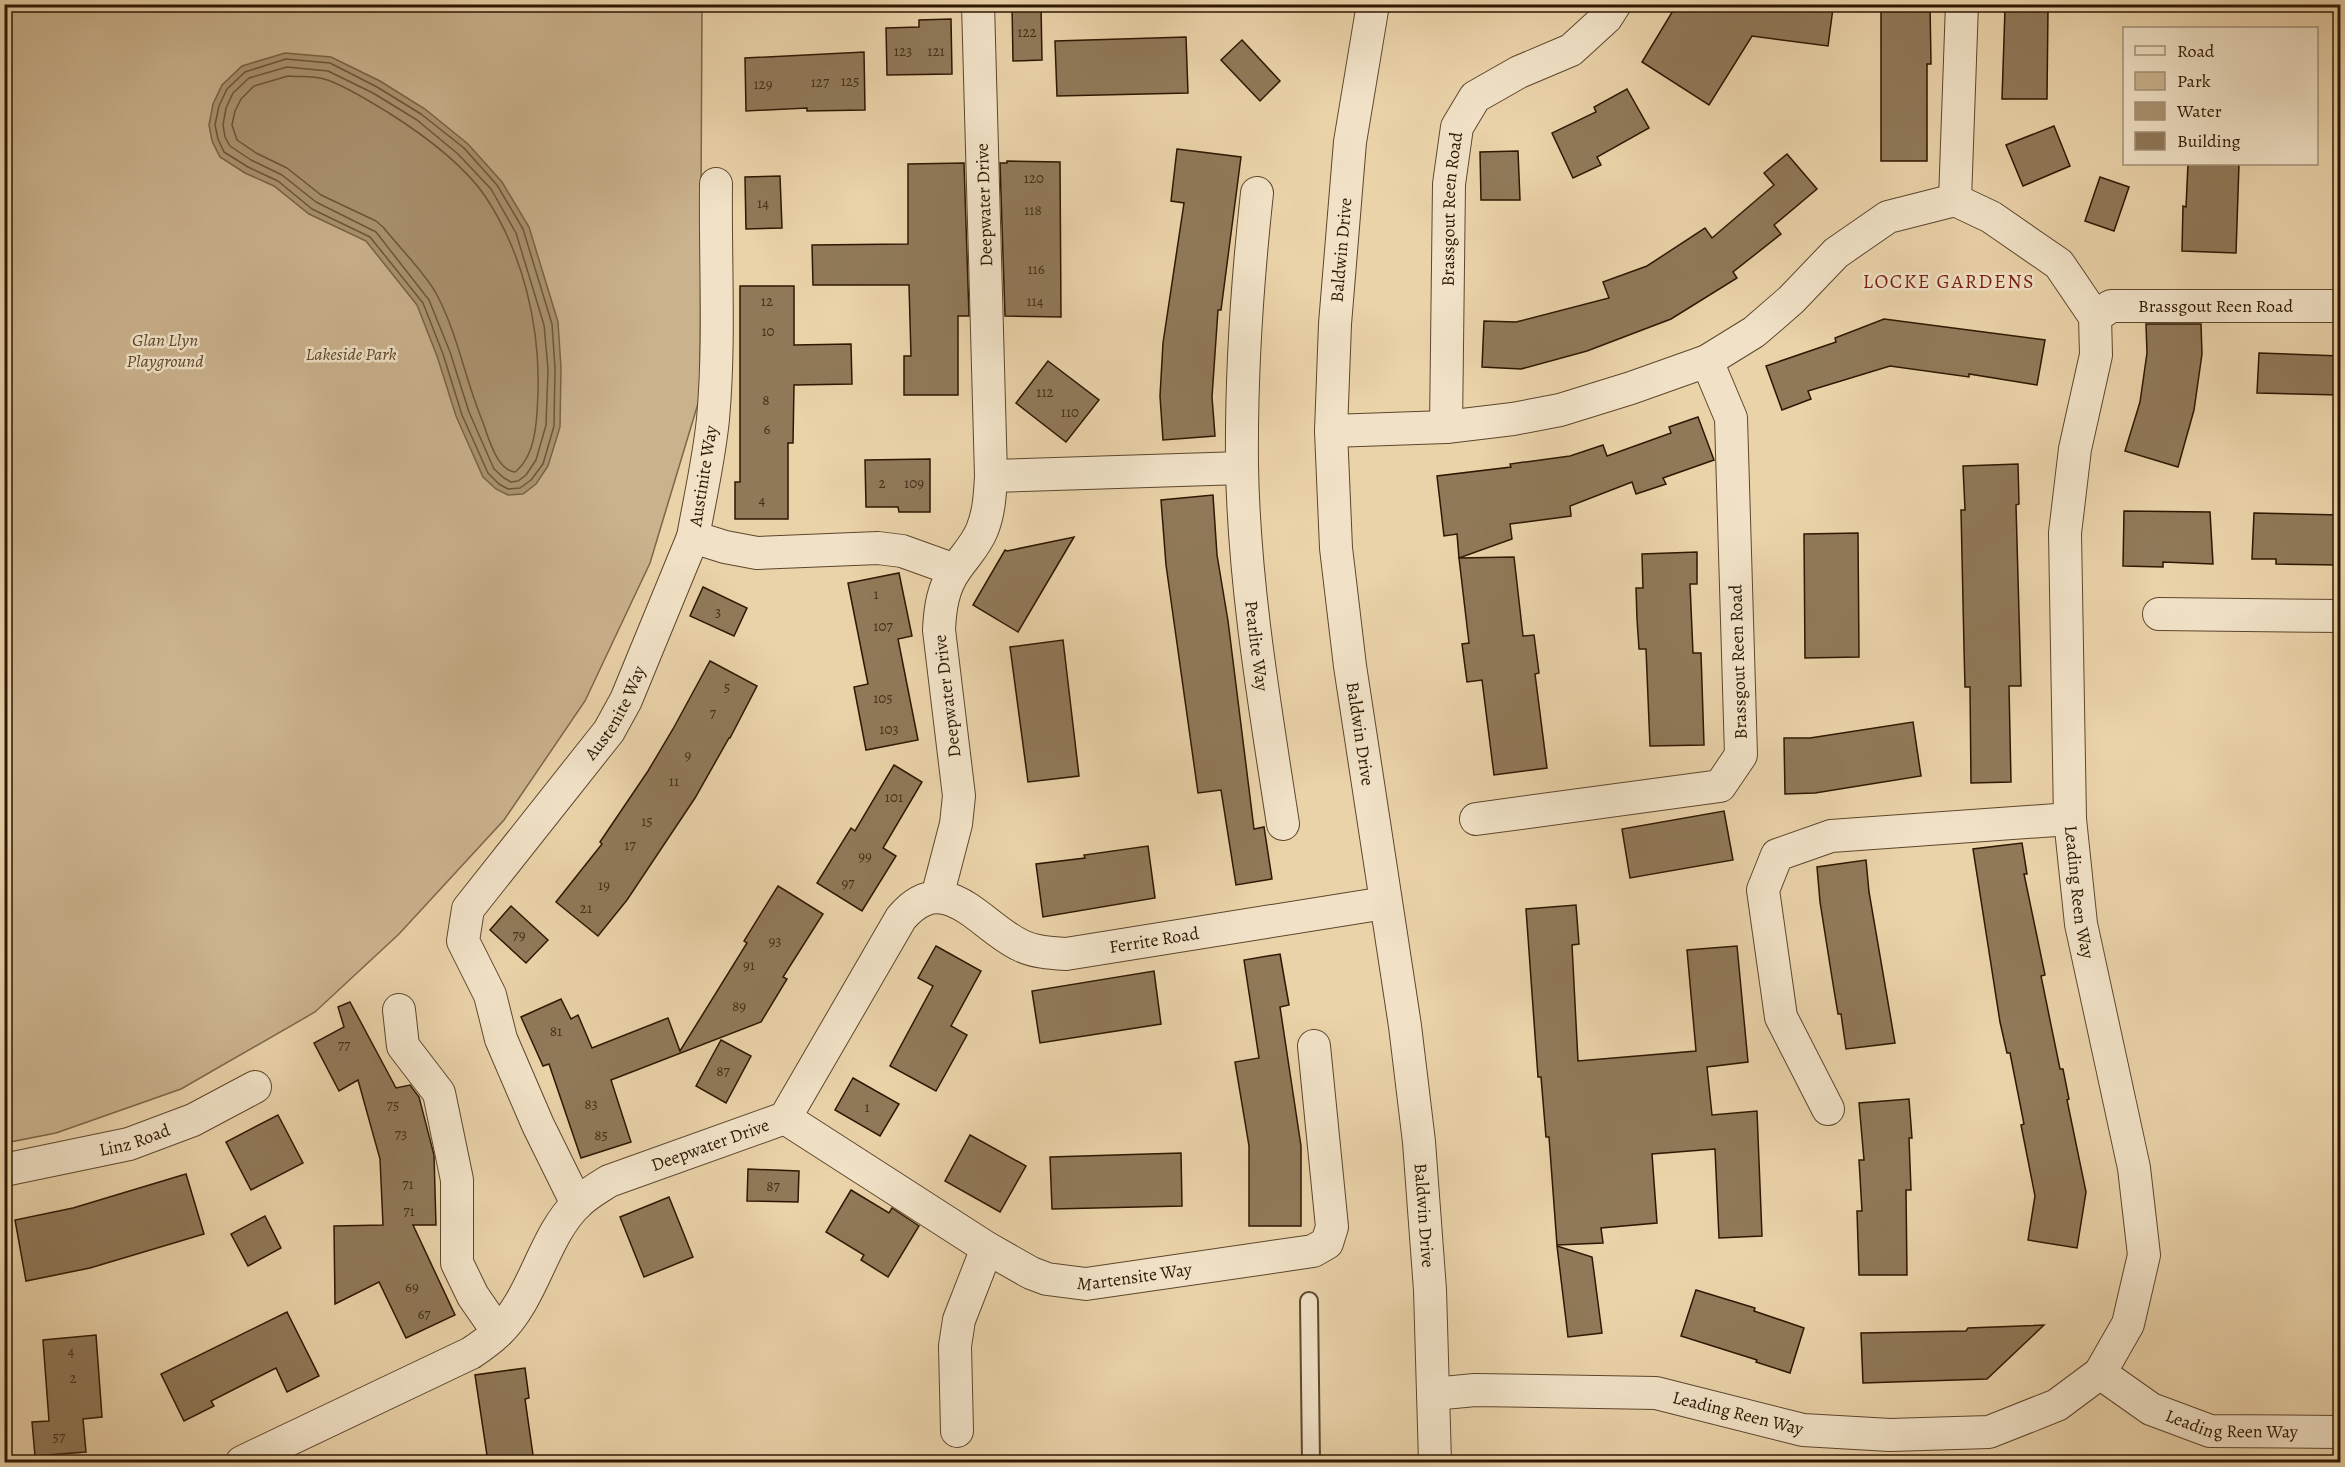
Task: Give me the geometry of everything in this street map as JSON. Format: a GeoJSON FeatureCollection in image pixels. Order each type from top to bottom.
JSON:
{"type":"FeatureCollection","features":[{"type":"Feature","properties":{"kind":"street","name":"Deepwater Drive"},"geometry":{"type":"LineString","coordinates":[[242,1462],[471,1353],[498,1332],[532,1283],[563,1223],[577,1204],[609,1181],[785,1118],[901,918],[911,906],[921,900],[937,897],[959,810],[939,630],[943,596],[955,570],[969,553],[982,531],[989,507],[991,476],[978,4]]}},
{"type":"Feature","properties":{"kind":"street","name":"Baldwin Drive"},"geometry":{"type":"LineString","coordinates":[[1373,4],[1350,142],[1335,324],[1331,431],[1336,548],[1350,666],[1405,1026],[1419,1142],[1430,1290],[1435,1462]]}},
{"type":"Feature","properties":{"kind":"street","name":"Brassgout Reen Road"},"geometry":{"type":"LineString","coordinates":[[1446,427],[1449,184],[1456,128],[1475,97],[1519,72],[1571,50],[1606,18],[1615,4]]}},
{"type":"Feature","properties":{"kind":"street"},"geometry":{"type":"LineString","coordinates":[[1955,200],[1962,4]]}},
{"type":"Feature","properties":{"kind":"street","name":"Austinite Way"},"geometry":{"type":"LineString","coordinates":[[716,184],[713,418],[693,537],[725,547],[757,553],[878,548],[902,551],[955,570]]}},
{"type":"Feature","properties":{"kind":"street","name":"Pearlite Way"},"geometry":{"type":"LineString","coordinates":[[1257,193],[1247,283],[1242,468],[1248,563],[1263,694],[1283,824]]}},
{"type":"Feature","properties":{"kind":"street"},"geometry":{"type":"LineString","coordinates":[[1331,431],[1446,427],[1513,419],[1560,410],[1631,388],[1707,361],[1754,332],[1791,300],[1836,253],[1888,217],[1955,200],[1991,217],[2059,264],[2095,317],[2096,355],[2075,449],[2065,533],[2070,819]]}},
{"type":"Feature","properties":{"kind":"street","name":"Brassgout Reen Road"},"geometry":{"type":"LineString","coordinates":[[2095,317],[2111,306],[2340,306]]}},
{"type":"Feature","properties":{"kind":"street","name":"Brassgout Reen Road"},"geometry":{"type":"LineString","coordinates":[[1476,819],[1720,786],[1741,755],[1731,418],[1707,361]]}},
{"type":"Feature","properties":{"kind":"street"},"geometry":{"type":"LineString","coordinates":[[991,476],[1242,468]]}},
{"type":"Feature","properties":{"kind":"street","name":"Austenite Way"},"geometry":{"type":"LineString","coordinates":[[577,1204],[529,1104],[501,1039],[490,995],[463,941],[468,909],[609,731],[626,700],[693,537]]}},
{"type":"Feature","properties":{"kind":"street"},"geometry":{"type":"LineString","coordinates":[[2158,614],[2340,616]]}},
{"type":"Feature","properties":{"kind":"street","name":"Leading Reen Way"},"geometry":{"type":"LineString","coordinates":[[1433,1394],[1475,1390],[1656,1393],[1803,1430],[1890,1435],[1989,1432],[2058,1405],[2100,1373],[2128,1324],[2144,1255],[2134,1168],[2081,924],[2070,819],[1831,836],[1777,855],[1763,890],[1781,1017],[1828,1109]]}},
{"type":"Feature","properties":{"kind":"street","name":"Ferrite Road"},"geometry":{"type":"LineString","coordinates":[[937,897],[963,905],[1020,945],[1043,952],[1066,954],[1385,903]]}},
{"type":"Feature","properties":{"kind":"street"},"geometry":{"type":"LineString","coordinates":[[399,1010],[403,1046],[439,1093],[457,1180],[458,1263],[473,1296],[498,1332]]}},
{"type":"Feature","properties":{"kind":"street","name":"Martensite Way"},"geometry":{"type":"LineString","coordinates":[[785,1118],[987,1248],[1031,1273],[1056,1281],[1086,1284],[1313,1251],[1327,1243],[1332,1227],[1314,1046]]}},
{"type":"Feature","properties":{"kind":"street","name":"Linz Road"},"geometry":{"type":"LineString","coordinates":[[4,1170],[129,1144],[193,1120],[255,1087]]}},
{"type":"Feature","properties":{"kind":"street"},"geometry":{"type":"LineString","coordinates":[[957,1431],[955,1346],[959,1320],[987,1248]]}},
{"type":"Feature","properties":{"kind":"street","name":"Leading Reen Way"},"geometry":{"type":"LineString","coordinates":[[2100,1373],[2151,1409],[2210,1431],[2340,1432]]}},
{"type":"Feature","properties":{"kind":"lane"},"geometry":{"type":"LineString","coordinates":[[1309,1301],[1311,1462]]}},
{"type":"Feature","properties":{"kind":"green space","name":"Lakeside Park"},"geometry":{"type":"Polygon","coordinates":[[[5,5],[702,5],[700,397],[650,563],[585,701],[504,820],[399,934],[315,1012],[181,1089],[56,1133],[5,1143],[5,5]]]}},
{"type":"Feature","properties":{"kind":"water"},"geometry":{"type":"Polygon","coordinates":[[[285,53],[331,57],[380,81],[425,109],[468,144],[502,182],[529,227],[558,322],[561,368],[560,427],[548,466],[536,484],[523,494],[508,495],[496,489],[483,477],[456,416],[437,356],[417,305],[366,241],[309,214],[274,186],[245,173],[220,157],[212,141],[209,125],[213,104],[222,85],[242,66],[285,53]]]}},
{"type":"Feature","properties":{"kind":"building"},"geometry":{"type":"Polygon","coordinates":[[[1012,4],[1041,4],[1042,60],[1013,61],[1012,4]]]}},
{"type":"Feature","properties":{"kind":"building"},"geometry":{"type":"Polygon","coordinates":[[[1677,4],[1810,4],[1833,8],[1828,46],[1752,36],[1709,105],[1642,62],[1677,4]]]}},
{"type":"Feature","properties":{"kind":"building"},"geometry":{"type":"Polygon","coordinates":[[[1881,4],[1930,4],[1931,64],[1927,64],[1927,161],[1881,161],[1881,4]]]}},
{"type":"Feature","properties":{"kind":"building"},"geometry":{"type":"Polygon","coordinates":[[[2005,9],[2048,9],[2047,99],[2002,99],[2005,9]]]}},
{"type":"Feature","properties":{"kind":"building"},"geometry":{"type":"Polygon","coordinates":[[[951,19],[952,74],[887,75],[886,28],[919,27],[919,20],[951,19]]]}},
{"type":"Feature","properties":{"kind":"building"},"geometry":{"type":"Polygon","coordinates":[[[1186,37],[1188,93],[1057,96],[1055,41],[1186,37]]]}},
{"type":"Feature","properties":{"kind":"building"},"geometry":{"type":"Polygon","coordinates":[[[1242,40],[1280,81],[1260,101],[1221,60],[1242,40]]]}},
{"type":"Feature","properties":{"kind":"building"},"geometry":{"type":"Polygon","coordinates":[[[864,52],[865,110],[807,111],[807,108],[746,111],[745,58],[864,52]]]}},
{"type":"Feature","properties":{"kind":"building"},"geometry":{"type":"Polygon","coordinates":[[[1627,89],[1649,128],[1597,157],[1601,165],[1573,178],[1552,133],[1596,112],[1594,107],[1627,89]]]}},
{"type":"Feature","properties":{"kind":"building"},"geometry":{"type":"Polygon","coordinates":[[[2054,126],[2070,166],[2023,186],[2006,145],[2054,126]]]}},
{"type":"Feature","properties":{"kind":"building"},"geometry":{"type":"Polygon","coordinates":[[[1177,149],[1241,157],[1221,310],[1218,310],[1212,397],[1215,436],[1163,440],[1160,396],[1163,343],[1184,203],[1171,201],[1177,149]]]}},
{"type":"Feature","properties":{"kind":"building"},"geometry":{"type":"Polygon","coordinates":[[[1518,151],[1520,200],[1481,200],[1480,152],[1518,151]]]}},
{"type":"Feature","properties":{"kind":"building"},"geometry":{"type":"Polygon","coordinates":[[[1787,154],[1817,189],[1774,225],[1781,234],[1733,272],[1737,278],[1671,319],[1587,351],[1521,369],[1482,367],[1484,321],[1516,322],[1609,298],[1603,282],[1647,266],[1705,228],[1712,238],[1774,185],[1764,173],[1787,154]]]}},
{"type":"Feature","properties":{"kind":"building"},"geometry":{"type":"Polygon","coordinates":[[[1007,161],[1060,162],[1061,317],[1005,316],[1000,163],[1007,163],[1007,161]]]}},
{"type":"Feature","properties":{"kind":"building"},"geometry":{"type":"Polygon","coordinates":[[[964,163],[969,316],[958,316],[958,395],[904,395],[904,356],[911,356],[909,285],[813,285],[812,245],[908,244],[908,164],[964,163]]]}},
{"type":"Feature","properties":{"kind":"building"},"geometry":{"type":"Polygon","coordinates":[[[2188,165],[2239,165],[2236,253],[2182,251],[2183,206],[2186,207],[2188,165]]]}},
{"type":"Feature","properties":{"kind":"building"},"geometry":{"type":"Polygon","coordinates":[[[780,176],[782,228],[746,229],[745,177],[780,176]]]}},
{"type":"Feature","properties":{"kind":"building"},"geometry":{"type":"Polygon","coordinates":[[[2100,177],[2129,187],[2114,231],[2085,221],[2100,177]]]}},
{"type":"Feature","properties":{"kind":"building"},"geometry":{"type":"Polygon","coordinates":[[[740,286],[794,286],[794,345],[851,344],[852,384],[794,385],[793,443],[788,443],[788,519],[735,519],[735,482],[740,482],[740,286]]]}},
{"type":"Feature","properties":{"kind":"building"},"geometry":{"type":"Polygon","coordinates":[[[1884,319],[2045,340],[2037,385],[1969,374],[1969,377],[1890,366],[1808,391],[1811,399],[1782,410],[1766,366],[1836,342],[1835,338],[1884,319]]]}},
{"type":"Feature","properties":{"kind":"building"},"geometry":{"type":"Polygon","coordinates":[[[2146,324],[2201,324],[2202,354],[2194,410],[2178,467],[2125,451],[2140,402],[2147,353],[2146,324]]]}},
{"type":"Feature","properties":{"kind":"building"},"geometry":{"type":"Polygon","coordinates":[[[2259,353],[2340,356],[2340,395],[2257,393],[2259,353]]]}},
{"type":"Feature","properties":{"kind":"building"},"geometry":{"type":"Polygon","coordinates":[[[1048,361],[1099,400],[1066,442],[1016,403],[1048,361]]]}},
{"type":"Feature","properties":{"kind":"building"},"geometry":{"type":"Polygon","coordinates":[[[1698,417],[1714,460],[1663,478],[1666,484],[1636,494],[1632,482],[1570,506],[1571,516],[1510,524],[1512,539],[1459,558],[1457,534],[1444,536],[1437,476],[1511,467],[1510,464],[1570,456],[1603,445],[1607,456],[1671,433],[1669,427],[1698,417]]]}},
{"type":"Feature","properties":{"kind":"building"},"geometry":{"type":"Polygon","coordinates":[[[930,459],[930,512],[899,512],[898,507],[866,507],[865,460],[930,459]]]}},
{"type":"Feature","properties":{"kind":"building"},"geometry":{"type":"Polygon","coordinates":[[[2018,464],[2019,504],[2016,505],[2021,686],[2009,686],[2011,782],[1971,783],[1970,687],[1965,687],[1964,648],[1961,510],[1965,510],[1963,466],[2018,464]]]}},
{"type":"Feature","properties":{"kind":"building"},"geometry":{"type":"Polygon","coordinates":[[[1213,495],[1217,555],[1228,621],[1254,829],[1264,827],[1272,879],[1236,885],[1221,790],[1198,793],[1166,565],[1161,500],[1213,495]]]}},
{"type":"Feature","properties":{"kind":"building"},"geometry":{"type":"Polygon","coordinates":[[[2124,511],[2210,512],[2213,564],[2163,562],[2163,567],[2123,566],[2124,511]]]}},
{"type":"Feature","properties":{"kind":"building"},"geometry":{"type":"Polygon","coordinates":[[[2254,513],[2340,515],[2340,565],[2276,564],[2276,559],[2252,559],[2254,513]]]}},
{"type":"Feature","properties":{"kind":"building"},"geometry":{"type":"Polygon","coordinates":[[[1858,533],[1859,657],[1805,658],[1804,534],[1858,533]]]}},
{"type":"Feature","properties":{"kind":"building"},"geometry":{"type":"Polygon","coordinates":[[[1074,537],[1018,632],[973,605],[1005,550],[1074,537]]]}},
{"type":"Feature","properties":{"kind":"building"},"geometry":{"type":"Polygon","coordinates":[[[1697,552],[1697,584],[1690,584],[1693,653],[1701,653],[1704,745],[1650,746],[1646,649],[1639,649],[1637,619],[1636,588],[1643,588],[1642,554],[1697,552]]]}},
{"type":"Feature","properties":{"kind":"building"},"geometry":{"type":"Polygon","coordinates":[[[1514,557],[1523,636],[1534,635],[1539,673],[1535,674],[1547,768],[1494,775],[1482,680],[1467,682],[1462,644],[1469,643],[1459,558],[1514,557]]]}},
{"type":"Feature","properties":{"kind":"building"},"geometry":{"type":"Polygon","coordinates":[[[899,573],[912,636],[898,639],[918,740],[866,750],[854,687],[868,684],[848,583],[899,573]]]}},
{"type":"Feature","properties":{"kind":"building"},"geometry":{"type":"Polygon","coordinates":[[[703,587],[747,608],[734,636],[690,616],[703,587]]]}},
{"type":"Feature","properties":{"kind":"building"},"geometry":{"type":"Polygon","coordinates":[[[1063,640],[1079,776],[1028,782],[1010,647],[1063,640]]]}},
{"type":"Feature","properties":{"kind":"building"},"geometry":{"type":"Polygon","coordinates":[[[710,661],[757,686],[695,798],[627,900],[598,936],[556,902],[602,844],[600,842],[648,771],[710,661]]]}},
{"type":"Feature","properties":{"kind":"building"},"geometry":{"type":"Polygon","coordinates":[[[1913,722],[1921,776],[1815,793],[1785,794],[1784,738],[1810,738],[1913,722]]]}},
{"type":"Feature","properties":{"kind":"building"},"geometry":{"type":"Polygon","coordinates":[[[894,765],[922,782],[883,848],[896,856],[862,911],[817,883],[851,828],[855,831],[894,765]]]}},
{"type":"Feature","properties":{"kind":"building"},"geometry":{"type":"Polygon","coordinates":[[[1724,811],[1733,860],[1630,878],[1622,829],[1724,811]]]}},
{"type":"Feature","properties":{"kind":"building"},"geometry":{"type":"Polygon","coordinates":[[[2022,843],[2027,874],[2024,874],[2045,975],[2041,976],[2060,1069],[2063,1069],[2086,1192],[2077,1248],[2028,1240],[2035,1196],[2010,1053],[2007,1053],[2000,1022],[1973,849],[2022,843]]]}},
{"type":"Feature","properties":{"kind":"building"},"geometry":{"type":"Polygon","coordinates":[[[1148,846],[1155,898],[1043,917],[1036,864],[1085,858],[1084,855],[1148,846]]]}},
{"type":"Feature","properties":{"kind":"building"},"geometry":{"type":"Polygon","coordinates":[[[1866,860],[1869,892],[1895,1043],[1846,1049],[1841,1014],[1838,1014],[1833,984],[1817,867],[1866,860]]]}},
{"type":"Feature","properties":{"kind":"building"},"geometry":{"type":"Polygon","coordinates":[[[778,886],[823,914],[783,977],[787,979],[761,1022],[611,1080],[631,1142],[581,1158],[549,1064],[543,1066],[521,1017],[561,999],[571,1019],[578,1015],[592,1048],[668,1018],[680,1051],[747,943],[744,941],[778,886]]]}},
{"type":"Feature","properties":{"kind":"building"},"geometry":{"type":"Polygon","coordinates":[[[1576,905],[1579,944],[1572,945],[1578,1061],[1696,1051],[1687,950],[1737,946],[1748,1062],[1707,1067],[1712,1115],[1757,1111],[1762,1236],[1719,1238],[1715,1149],[1652,1154],[1657,1223],[1601,1228],[1603,1243],[1557,1245],[1549,1137],[1546,1137],[1541,1077],[1538,1077],[1526,909],[1576,905]]]}},
{"type":"Feature","properties":{"kind":"building"},"geometry":{"type":"Polygon","coordinates":[[[511,906],[548,940],[526,963],[490,930],[511,906]]]}},
{"type":"Feature","properties":{"kind":"building"},"geometry":{"type":"Polygon","coordinates":[[[936,946],[981,971],[951,1026],[967,1035],[936,1091],[890,1066],[933,986],[918,978],[936,946]]]}},
{"type":"Feature","properties":{"kind":"building"},"geometry":{"type":"Polygon","coordinates":[[[1280,954],[1289,1005],[1280,1007],[1301,1146],[1301,1226],[1249,1226],[1249,1146],[1235,1062],[1259,1058],[1244,960],[1280,954]]]}},
{"type":"Feature","properties":{"kind":"building"},"geometry":{"type":"Polygon","coordinates":[[[1154,971],[1161,1024],[1040,1043],[1032,991],[1154,971]]]}},
{"type":"Feature","properties":{"kind":"building"},"geometry":{"type":"Polygon","coordinates":[[[350,1002],[396,1088],[410,1085],[419,1097],[434,1155],[436,1225],[413,1225],[455,1315],[406,1338],[379,1282],[335,1304],[334,1226],[383,1225],[380,1159],[358,1080],[339,1091],[314,1043],[344,1027],[338,1007],[350,1002]]]}},
{"type":"Feature","properties":{"kind":"building"},"geometry":{"type":"Polygon","coordinates":[[[721,1040],[751,1056],[726,1103],[696,1086],[721,1040]]]}},
{"type":"Feature","properties":{"kind":"building"},"geometry":{"type":"Polygon","coordinates":[[[853,1078],[899,1104],[880,1136],[835,1110],[853,1078]]]}},
{"type":"Feature","properties":{"kind":"building"},"geometry":{"type":"Polygon","coordinates":[[[1909,1099],[1912,1138],[1909,1138],[1911,1190],[1906,1190],[1907,1275],[1859,1275],[1857,1211],[1862,1211],[1859,1160],[1864,1160],[1859,1103],[1909,1099]]]}},
{"type":"Feature","properties":{"kind":"building"},"geometry":{"type":"Polygon","coordinates":[[[278,1115],[303,1163],[251,1190],[226,1142],[278,1115]]]}},
{"type":"Feature","properties":{"kind":"building"},"geometry":{"type":"Polygon","coordinates":[[[970,1135],[1026,1166],[1000,1212],[945,1181],[970,1135]]]}},
{"type":"Feature","properties":{"kind":"building"},"geometry":{"type":"Polygon","coordinates":[[[1181,1153],[1182,1206],[1052,1209],[1050,1157],[1181,1153]]]}},
{"type":"Feature","properties":{"kind":"building"},"geometry":{"type":"Polygon","coordinates":[[[748,1169],[799,1171],[798,1202],[747,1201],[748,1169]]]}},
{"type":"Feature","properties":{"kind":"building"},"geometry":{"type":"Polygon","coordinates":[[[186,1174],[204,1234],[90,1268],[26,1281],[15,1220],[73,1208],[186,1174]]]}},
{"type":"Feature","properties":{"kind":"building"},"geometry":{"type":"Polygon","coordinates":[[[851,1190],[889,1213],[892,1208],[919,1226],[888,1277],[861,1260],[864,1255],[826,1232],[851,1190]]]}},
{"type":"Feature","properties":{"kind":"building"},"geometry":{"type":"Polygon","coordinates":[[[669,1197],[693,1257],[644,1277],[620,1217],[669,1197]]]}},
{"type":"Feature","properties":{"kind":"building"},"geometry":{"type":"Polygon","coordinates":[[[265,1216],[281,1248],[248,1266],[231,1234],[265,1216]]]}},
{"type":"Feature","properties":{"kind":"building"},"geometry":{"type":"Polygon","coordinates":[[[1557,1246],[1592,1257],[1602,1333],[1568,1337],[1557,1246]]]}},
{"type":"Feature","properties":{"kind":"building"},"geometry":{"type":"Polygon","coordinates":[[[1696,1290],[1755,1308],[1754,1311],[1804,1328],[1790,1373],[1681,1336],[1696,1290]]]}},
{"type":"Feature","properties":{"kind":"building"},"geometry":{"type":"Polygon","coordinates":[[[287,1312],[319,1376],[287,1392],[276,1368],[211,1401],[214,1406],[184,1421],[161,1374],[287,1312]]]}},
{"type":"Feature","properties":{"kind":"building"},"geometry":{"type":"Polygon","coordinates":[[[2044,1325],[1987,1379],[1863,1383],[1861,1333],[1966,1331],[1968,1328],[2044,1325]]]}},
{"type":"Feature","properties":{"kind":"building"},"geometry":{"type":"Polygon","coordinates":[[[96,1335],[102,1417],[83,1419],[86,1452],[35,1456],[32,1422],[49,1421],[43,1340],[96,1335]]]}},
{"type":"Feature","properties":{"kind":"building"},"geometry":{"type":"Polygon","coordinates":[[[525,1368],[529,1398],[525,1399],[534,1462],[488,1462],[475,1375],[525,1368]]]}},
{"type":"Feature","properties":{"kind":"district","name":"LOCKE GARDENS"},"geometry":{"type":"Point","coordinates":[1949,281]}},
{"type":"Feature","properties":{"kind":"park label","name":"Glan Llyn Playground"},"geometry":{"type":"Point","coordinates":[165,350]}}]}
